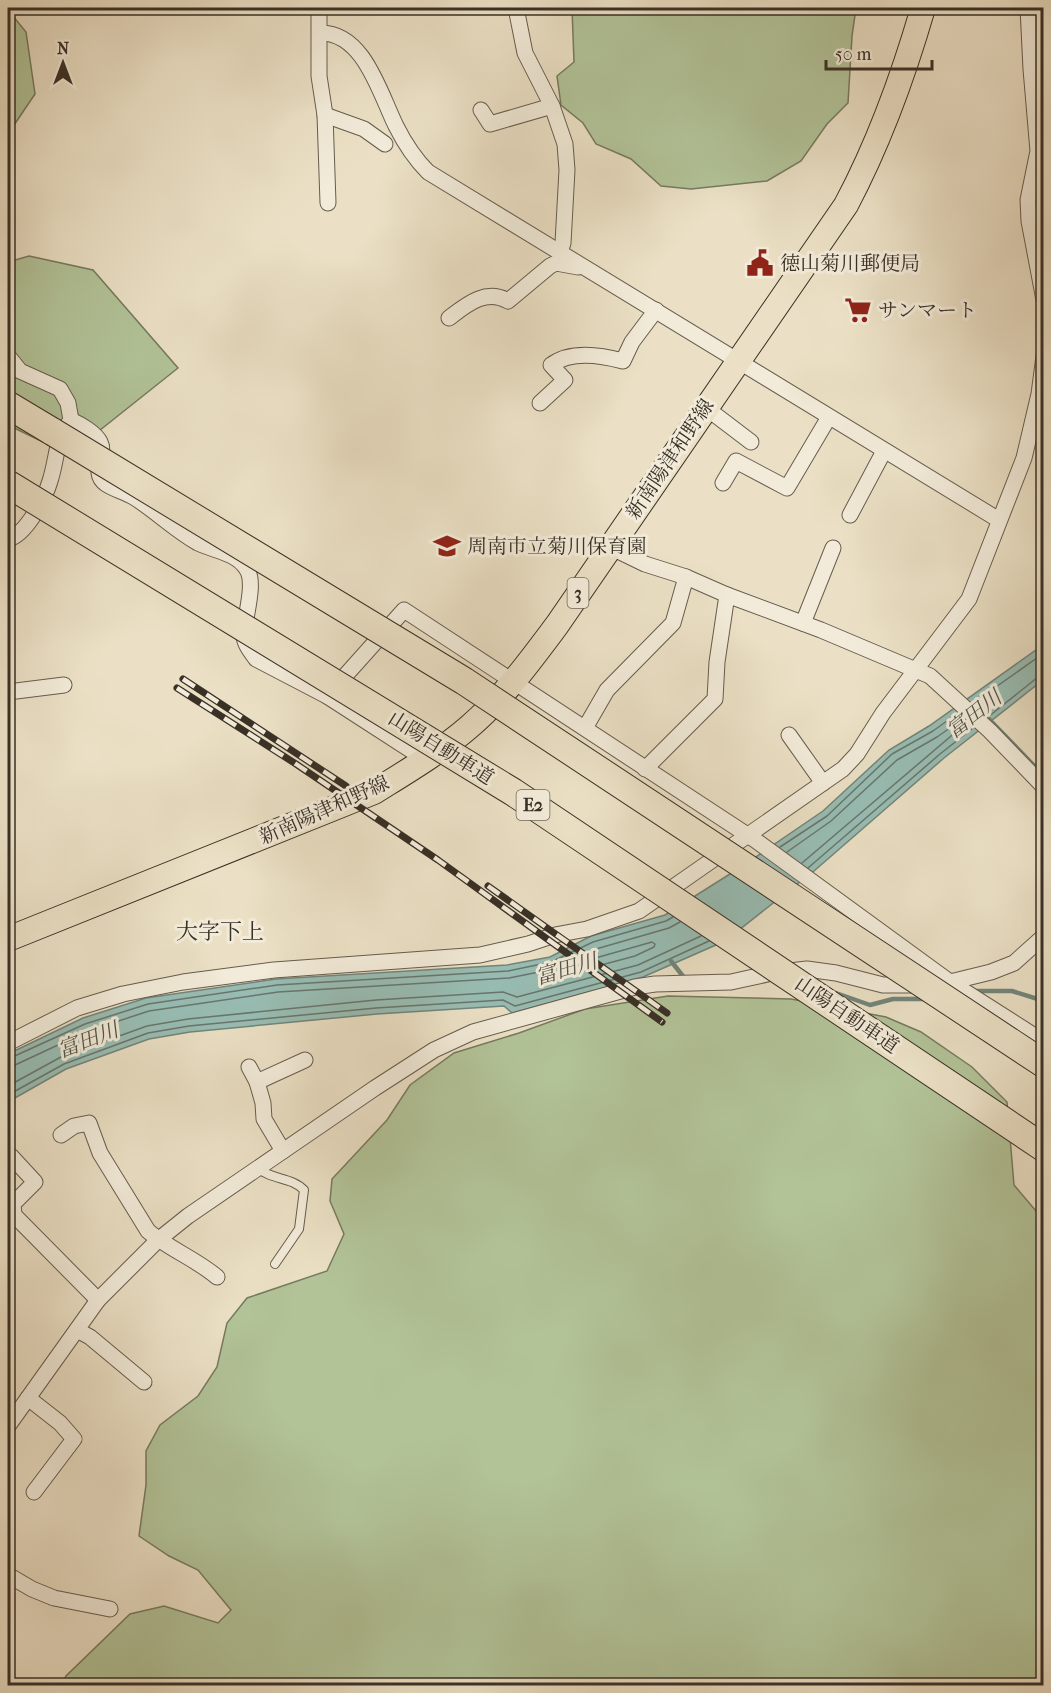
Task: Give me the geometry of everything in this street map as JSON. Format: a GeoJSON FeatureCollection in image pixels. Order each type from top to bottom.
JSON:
{"type":"FeatureCollection","features":[{"type":"Feature","properties":{"kind":"highway"},"geometry":{"type":"LineString","coordinates":[[8,405],[62,426],[464,681],[1044,1064]]}},
{"type":"Feature","properties":{"kind":"highway","name":"山陽自動車道"},"geometry":{"type":"LineString","coordinates":[[8,484],[513,792],[1044,1148]]}},
{"type":"Feature","properties":{"kind":"main road","name":"新南陽津和野線"},"geometry":{"type":"LineString","coordinates":[[8,939],[374,792],[426,760],[470,727],[513,682],[557,625],[846,205],[869,163],[904,72],[923,8]]}},
{"type":"Feature","properties":{"kind":"street"},"geometry":{"type":"LineString","coordinates":[[319,8],[319,76],[325,116],[328,203]]}},
{"type":"Feature","properties":{"kind":"street"},"geometry":{"type":"LineString","coordinates":[[516,8],[525,53],[552,106],[565,144],[567,170],[563,243],[560,252]]}},
{"type":"Feature","properties":{"kind":"street"},"geometry":{"type":"LineString","coordinates":[[1028,8],[1030,69],[1038,151],[1028,200],[1029,221],[1044,300]]}},
{"type":"Feature","properties":{"kind":"street"},"geometry":{"type":"LineString","coordinates":[[320,33],[328,33],[355,48],[368,64],[397,128],[417,161],[428,172],[999,520]]}},
{"type":"Feature","properties":{"kind":"street"},"geometry":{"type":"LineString","coordinates":[[481,110],[490,124],[552,106]]}},
{"type":"Feature","properties":{"kind":"street"},"geometry":{"type":"LineString","coordinates":[[325,116],[364,129],[385,144]]}},
{"type":"Feature","properties":{"kind":"street"},"geometry":{"type":"LineString","coordinates":[[449,318],[474,300],[499,296],[508,301],[556,263],[584,266]]}},
{"type":"Feature","properties":{"kind":"street"},"geometry":{"type":"LineString","coordinates":[[540,403],[565,380],[551,365],[559,359],[581,355],[623,361],[632,342],[657,310]]}},
{"type":"Feature","properties":{"kind":"street"},"geometry":{"type":"LineString","coordinates":[[8,356],[20,371],[60,389],[68,403],[50,481],[42,501],[24,528],[8,539]]}},
{"type":"Feature","properties":{"kind":"street"},"geometry":{"type":"LineString","coordinates":[[8,1043],[77,1008],[123,994],[183,982],[274,970],[480,955],[587,929],[639,911],[751,837],[843,769],[857,754],[883,713],[969,599],[1024,458],[1039,394],[1044,356]]}},
{"type":"Feature","properties":{"kind":"street"},"geometry":{"type":"LineString","coordinates":[[705,407],[751,442]]}},
{"type":"Feature","properties":{"kind":"street"},"geometry":{"type":"LineString","coordinates":[[723,483],[736,461],[787,488],[829,417]]}},
{"type":"Feature","properties":{"kind":"street"},"geometry":{"type":"LineString","coordinates":[[62,426],[100,441],[102,449],[99,474],[104,483],[134,497],[201,544],[233,556],[246,568],[250,577],[244,637],[248,649],[256,659],[327,696],[426,760]]}},
{"type":"Feature","properties":{"kind":"street"},"geometry":{"type":"LineString","coordinates":[[850,516],[884,450]]}},
{"type":"Feature","properties":{"kind":"street"},"geometry":{"type":"LineString","coordinates":[[610,547],[645,564],[686,577],[930,676],[990,731],[1042,784]]}},
{"type":"Feature","properties":{"kind":"street"},"geometry":{"type":"LineString","coordinates":[[803,623],[833,548]]}},
{"type":"Feature","properties":{"kind":"street"},"geometry":{"type":"LineString","coordinates":[[585,728],[607,690],[673,623],[686,577]]}},
{"type":"Feature","properties":{"kind":"street"},"geometry":{"type":"LineString","coordinates":[[645,770],[715,699],[717,662],[727,595]]}},
{"type":"Feature","properties":{"kind":"street"},"geometry":{"type":"LineString","coordinates":[[327,696],[404,610],[585,728],[645,770],[751,837],[950,982],[1044,1042]]}},
{"type":"Feature","properties":{"kind":"street"},"geometry":{"type":"LineString","coordinates":[[8,692],[64,685]]}},
{"type":"Feature","properties":{"kind":"street"},"geometry":{"type":"LineString","coordinates":[[789,735],[823,783]]}},
{"type":"Feature","properties":{"kind":"street"},"geometry":{"type":"LineString","coordinates":[[8,1426],[98,1300],[158,1240],[188,1216],[434,1050],[473,1032],[635,987],[655,984],[731,982],[772,973],[807,969],[836,973],[883,986],[950,982],[991,972],[1014,963],[1044,936]]}},
{"type":"Feature","properties":{"kind":"street"},"geometry":{"type":"LineString","coordinates":[[257,1083],[305,1060]]}},
{"type":"Feature","properties":{"kind":"street"},"geometry":{"type":"LineString","coordinates":[[249,1067],[263,1103],[264,1119],[283,1151]]}},
{"type":"Feature","properties":{"kind":"street"},"geometry":{"type":"LineString","coordinates":[[61,1135],[74,1126],[89,1123],[100,1153],[148,1231],[158,1240],[207,1268],[217,1277]]}},
{"type":"Feature","properties":{"kind":"street"},"geometry":{"type":"LineString","coordinates":[[11,1156],[35,1182],[12,1204],[14,1215],[98,1300]]}},
{"type":"Feature","properties":{"kind":"street"},"geometry":{"type":"LineString","coordinates":[[77,1330],[90,1337],[144,1382]]}},
{"type":"Feature","properties":{"kind":"street"},"geometry":{"type":"LineString","coordinates":[[28,1398],[60,1423],[74,1439],[34,1492]]}},
{"type":"Feature","properties":{"kind":"street"},"geometry":{"type":"LineString","coordinates":[[8,1575],[54,1598],[110,1609]]}},
{"type":"Feature","properties":{"kind":"lane"},"geometry":{"type":"LineString","coordinates":[[258,1168],[263,1173],[298,1184],[303,1190],[299,1229],[275,1264]]}},
{"type":"Feature","properties":{"kind":"green space"},"geometry":{"type":"Polygon","coordinates":[[[572,8],[856,8],[848,103],[827,124],[801,161],[767,181],[691,189],[661,186],[631,159],[596,144],[583,123],[561,105],[557,76],[574,62],[572,8]]]}},
{"type":"Feature","properties":{"kind":"green space"},"geometry":{"type":"Polygon","coordinates":[[[8,10],[26,32],[35,94],[8,134],[8,10]]]}},
{"type":"Feature","properties":{"kind":"green space"},"geometry":{"type":"Polygon","coordinates":[[[29,256],[93,270],[178,368],[80,446],[45,443],[8,425],[8,262],[29,256]]]}},
{"type":"Feature","properties":{"kind":"green space"},"geometry":{"type":"Polygon","coordinates":[[[668,996],[791,999],[886,1017],[921,1032],[972,1067],[1007,1102],[1014,1185],[1036,1211],[1043,1215],[1043,1685],[61,1686],[66,1676],[130,1614],[164,1606],[218,1623],[231,1610],[198,1570],[169,1556],[139,1536],[146,1485],[146,1451],[160,1425],[198,1396],[217,1367],[227,1323],[247,1298],[327,1271],[344,1234],[330,1201],[332,1179],[387,1120],[410,1085],[454,1053],[585,1009],[668,996]]]}},
{"type":"Feature","properties":{"kind":"water","name":"富田川"},"geometry":{"type":"Polygon","coordinates":[[[1043,645],[1043,680],[944,758],[814,871],[725,941],[643,977],[512,1013],[504,1006],[377,1014],[190,1032],[149,1039],[66,1069],[8,1102],[8,1054],[83,1018],[146,998],[276,979],[507,965],[550,957],[591,936],[665,915],[823,811],[889,750],[929,726],[1043,645]]]}},
{"type":"Feature","properties":{"kind":"waterway","name":"富田川"},"geometry":{"type":"LineString","coordinates":[[987,717],[1044,776]]}},
{"type":"Feature","properties":{"kind":"waterway"},"geometry":{"type":"LineString","coordinates":[[671,961],[686,980]]}},
{"type":"Feature","properties":{"kind":"waterway"},"geometry":{"type":"LineString","coordinates":[[972,991],[1012,991],[1044,1001]]}},
{"type":"Feature","properties":{"kind":"waterway"},"geometry":{"type":"LineString","coordinates":[[833,992],[870,1005],[893,999],[926,999]]}},
{"type":"Feature","properties":{"kind":"railway"},"geometry":{"type":"LineString","coordinates":[[183,679],[346,786]]}},
{"type":"Feature","properties":{"kind":"railway"},"geometry":{"type":"LineString","coordinates":[[177,688],[296,764],[438,860],[662,1022]]}},
{"type":"Feature","properties":{"kind":"railway"},"geometry":{"type":"LineString","coordinates":[[488,886],[667,1013]]}},
{"type":"Feature","properties":{"kind":"place","name":"徳山菊川郵便局"},"geometry":{"type":"Point","coordinates":[760,263]}},
{"type":"Feature","properties":{"kind":"place","name":"サンマート"},"geometry":{"type":"Point","coordinates":[858,310]}},
{"type":"Feature","properties":{"kind":"place","name":"周南市立菊川保育園"},"geometry":{"type":"Point","coordinates":[447,546]}},
{"type":"Feature","properties":{"kind":"district","name":"大字下上"},"geometry":{"type":"Point","coordinates":[220,932]}}]}
